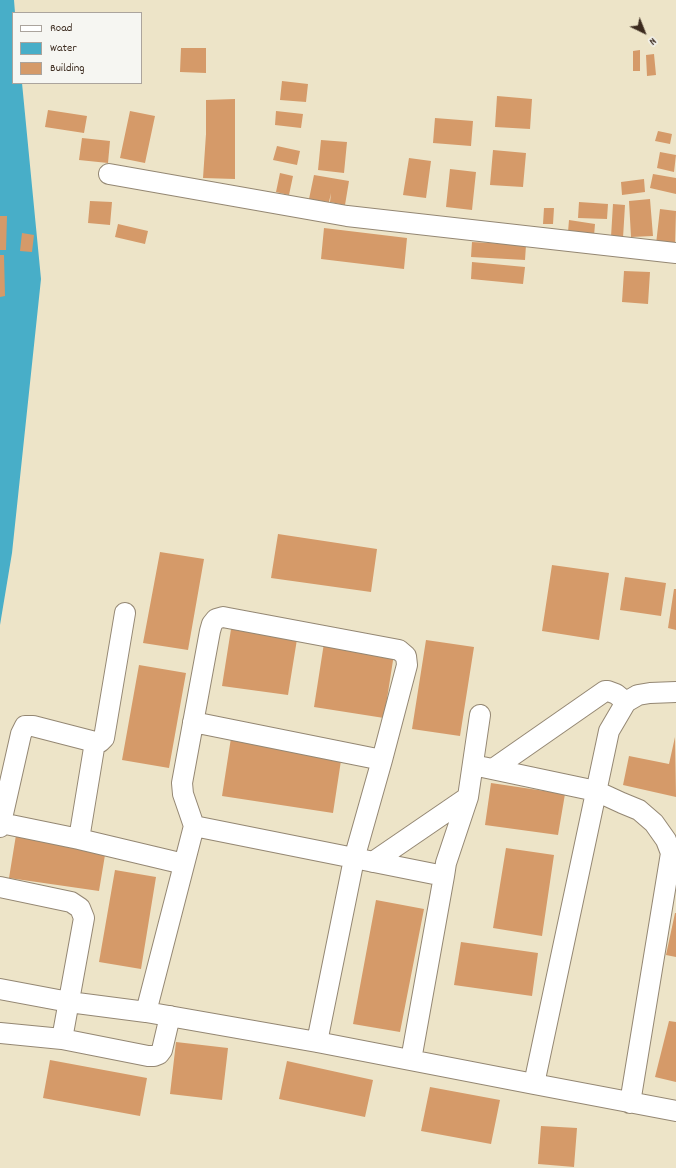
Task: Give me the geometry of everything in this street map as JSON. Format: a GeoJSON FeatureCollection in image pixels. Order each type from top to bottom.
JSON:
{"type":"FeatureCollection","features":[{"type":"Feature","properties":{"kind":"lane"},"geometry":{"type":"LineString","coordinates":[[109,174],[347,216],[676,253]]}},
{"type":"Feature","properties":{"kind":"lane"},"geometry":{"type":"LineString","coordinates":[[125,612],[105,731],[101,741],[95,742],[33,726],[25,726],[21,734],[0,825],[79,839],[184,864]]}},
{"type":"Feature","properties":{"kind":"lane"},"geometry":{"type":"LineString","coordinates":[[146,1012],[194,826],[183,794],[182,783],[210,631],[212,624],[216,619],[223,617],[399,650],[406,656],[406,665],[382,760],[354,859],[317,1042]]}},
{"type":"Feature","properties":{"kind":"lane"},"geometry":{"type":"LineString","coordinates":[[493,769],[605,691],[616,694],[626,702]]}},
{"type":"Feature","properties":{"kind":"lane"},"geometry":{"type":"LineString","coordinates":[[534,1084],[609,731],[626,702],[638,695],[676,692]]}},
{"type":"Feature","properties":{"kind":"lane"},"geometry":{"type":"LineString","coordinates":[[411,1060],[446,863],[468,797],[480,715]]}},
{"type":"Feature","properties":{"kind":"lane"},"geometry":{"type":"LineString","coordinates":[[193,722],[382,760]]}},
{"type":"Feature","properties":{"kind":"lane"},"geometry":{"type":"LineString","coordinates":[[79,839],[95,742]]}},
{"type":"Feature","properties":{"kind":"lane"},"geometry":{"type":"LineString","coordinates":[[473,765],[596,791],[639,810],[654,823],[674,855],[630,1102]]}},
{"type":"Feature","properties":{"kind":"lane"},"geometry":{"type":"LineString","coordinates":[[373,862],[468,797]]}},
{"type":"Feature","properties":{"kind":"lane"},"geometry":{"type":"LineString","coordinates":[[194,826],[444,876]]}},
{"type":"Feature","properties":{"kind":"lane"},"geometry":{"type":"LineString","coordinates":[[0,887],[71,902],[80,908],[84,918],[62,1039]]}},
{"type":"Feature","properties":{"kind":"lane"},"geometry":{"type":"LineString","coordinates":[[0,988],[69,1002],[146,1012],[317,1042],[676,1111]]}},
{"type":"Feature","properties":{"kind":"lane"},"geometry":{"type":"LineString","coordinates":[[0,1033],[62,1039],[154,1056],[159,1054],[162,1050],[170,1016]]}},
{"type":"Feature","properties":{"kind":"water"},"geometry":{"type":"Polygon","coordinates":[[[0,0],[14,0],[15,12],[12,12],[12,84],[22,84],[41,279],[12,553],[0,625],[0,0]]]}},
{"type":"Feature","properties":{"kind":"building"},"geometry":{"type":"Polygon","coordinates":[[[181,48],[206,48],[206,73],[180,72],[181,48]]]}},
{"type":"Feature","properties":{"kind":"building"},"geometry":{"type":"Polygon","coordinates":[[[640,50],[640,71],[633,71],[633,51],[640,50]]]}},
{"type":"Feature","properties":{"kind":"building"},"geometry":{"type":"Polygon","coordinates":[[[654,54],[656,75],[647,76],[646,55],[654,54]]]}},
{"type":"Feature","properties":{"kind":"building"},"geometry":{"type":"Polygon","coordinates":[[[282,81],[308,84],[306,102],[280,100],[282,81]]]}},
{"type":"Feature","properties":{"kind":"building"},"geometry":{"type":"Polygon","coordinates":[[[497,96],[532,99],[530,129],[495,127],[497,96]]]}},
{"type":"Feature","properties":{"kind":"building"},"geometry":{"type":"Polygon","coordinates":[[[235,99],[235,179],[203,178],[206,134],[206,100],[235,99]]]}},
{"type":"Feature","properties":{"kind":"building"},"geometry":{"type":"Polygon","coordinates":[[[48,110],[87,116],[84,133],[45,127],[48,110]]]}},
{"type":"Feature","properties":{"kind":"building"},"geometry":{"type":"Polygon","coordinates":[[[130,111],[155,116],[145,163],[120,158],[130,111]]]}},
{"type":"Feature","properties":{"kind":"building"},"geometry":{"type":"Polygon","coordinates":[[[276,111],[303,114],[301,128],[275,125],[276,111]]]}},
{"type":"Feature","properties":{"kind":"building"},"geometry":{"type":"Polygon","coordinates":[[[435,118],[473,121],[471,146],[433,143],[435,118]]]}},
{"type":"Feature","properties":{"kind":"building"},"geometry":{"type":"Polygon","coordinates":[[[658,131],[672,134],[670,144],[655,141],[658,131]]]}},
{"type":"Feature","properties":{"kind":"building"},"geometry":{"type":"Polygon","coordinates":[[[82,138],[110,141],[108,163],[79,160],[82,138]]]}},
{"type":"Feature","properties":{"kind":"building"},"geometry":{"type":"Polygon","coordinates":[[[321,140],[347,142],[344,173],[318,170],[321,140]]]}},
{"type":"Feature","properties":{"kind":"building"},"geometry":{"type":"Polygon","coordinates":[[[277,146],[300,151],[297,165],[273,160],[277,146]]]}},
{"type":"Feature","properties":{"kind":"building"},"geometry":{"type":"Polygon","coordinates":[[[493,150],[526,153],[523,187],[490,185],[493,150]]]}},
{"type":"Feature","properties":{"kind":"building"},"geometry":{"type":"Polygon","coordinates":[[[660,152],[676,155],[674,172],[657,168],[660,152]]]}},
{"type":"Feature","properties":{"kind":"building"},"geometry":{"type":"Polygon","coordinates":[[[409,158],[431,161],[426,198],[403,195],[409,158]]]}},
{"type":"Feature","properties":{"kind":"building"},"geometry":{"type":"Polygon","coordinates":[[[450,169],[476,172],[472,210],[446,207],[450,169]]]}},
{"type":"Feature","properties":{"kind":"building"},"geometry":{"type":"Polygon","coordinates":[[[280,173],[293,176],[289,195],[276,192],[280,173]]]}},
{"type":"Feature","properties":{"kind":"building"},"geometry":{"type":"Polygon","coordinates":[[[653,174],[676,178],[676,194],[650,188],[653,174]]]}},
{"type":"Feature","properties":{"kind":"building"},"geometry":{"type":"Polygon","coordinates":[[[314,175],[349,181],[345,205],[330,202],[331,193],[329,202],[309,199],[314,175]]]}},
{"type":"Feature","properties":{"kind":"building"},"geometry":{"type":"Polygon","coordinates":[[[644,179],[645,192],[622,195],[621,182],[644,179]]]}},
{"type":"Feature","properties":{"kind":"building"},"geometry":{"type":"Polygon","coordinates":[[[650,199],[653,236],[631,237],[629,201],[650,199]]]}},
{"type":"Feature","properties":{"kind":"building"},"geometry":{"type":"Polygon","coordinates":[[[90,201],[112,202],[110,225],[88,223],[90,201]]]}},
{"type":"Feature","properties":{"kind":"building"},"geometry":{"type":"Polygon","coordinates":[[[579,202],[608,204],[607,219],[578,218],[579,202]]]}},
{"type":"Feature","properties":{"kind":"building"},"geometry":{"type":"Polygon","coordinates":[[[613,204],[625,205],[623,238],[611,237],[613,204]]]}},
{"type":"Feature","properties":{"kind":"building"},"geometry":{"type":"Polygon","coordinates":[[[544,208],[554,208],[553,224],[543,224],[544,208]]]}},
{"type":"Feature","properties":{"kind":"building"},"geometry":{"type":"Polygon","coordinates":[[[660,209],[676,211],[675,246],[656,244],[660,209]]]}},
{"type":"Feature","properties":{"kind":"building"},"geometry":{"type":"Polygon","coordinates":[[[0,216],[7,216],[6,250],[0,250],[0,216]]]}},
{"type":"Feature","properties":{"kind":"building"},"geometry":{"type":"Polygon","coordinates":[[[569,220],[595,224],[594,236],[568,232],[569,220]]]}},
{"type":"Feature","properties":{"kind":"building"},"geometry":{"type":"Polygon","coordinates":[[[118,224],[148,231],[145,244],[115,237],[118,224]]]}},
{"type":"Feature","properties":{"kind":"building"},"geometry":{"type":"Polygon","coordinates":[[[324,228],[407,238],[404,269],[321,259],[324,228]]]}},
{"type":"Feature","properties":{"kind":"building"},"geometry":{"type":"Polygon","coordinates":[[[22,233],[34,235],[32,252],[20,251],[22,233]]]}},
{"type":"Feature","properties":{"kind":"building"},"geometry":{"type":"Polygon","coordinates":[[[472,242],[526,245],[525,260],[471,257],[472,242]]]}},
{"type":"Feature","properties":{"kind":"building"},"geometry":{"type":"Polygon","coordinates":[[[0,255],[4,255],[5,296],[0,297],[0,255]]]}},
{"type":"Feature","properties":{"kind":"building"},"geometry":{"type":"Polygon","coordinates":[[[472,262],[525,267],[523,284],[471,279],[472,262]]]}},
{"type":"Feature","properties":{"kind":"building"},"geometry":{"type":"Polygon","coordinates":[[[624,271],[650,272],[648,304],[622,302],[624,271]]]}},
{"type":"Feature","properties":{"kind":"building"},"geometry":{"type":"Polygon","coordinates":[[[278,534],[377,549],[371,592],[271,578],[278,534]]]}},
{"type":"Feature","properties":{"kind":"building"},"geometry":{"type":"Polygon","coordinates":[[[160,552],[204,559],[188,650],[143,643],[160,552]]]}},
{"type":"Feature","properties":{"kind":"building"},"geometry":{"type":"Polygon","coordinates":[[[552,565],[609,573],[599,640],[542,631],[552,565]]]}},
{"type":"Feature","properties":{"kind":"building"},"geometry":{"type":"Polygon","coordinates":[[[625,577],[666,583],[661,616],[620,610],[625,577]]]}},
{"type":"Feature","properties":{"kind":"building"},"geometry":{"type":"Polygon","coordinates":[[[674,589],[676,589],[676,630],[668,628],[674,589]]]}},
{"type":"Feature","properties":{"kind":"building"},"geometry":{"type":"Polygon","coordinates":[[[232,623],[298,633],[288,695],[222,686],[232,623]]]}},
{"type":"Feature","properties":{"kind":"building"},"geometry":{"type":"Polygon","coordinates":[[[426,640],[474,647],[460,736],[412,729],[426,640]]]}},
{"type":"Feature","properties":{"kind":"building"},"geometry":{"type":"Polygon","coordinates":[[[324,643],[394,654],[384,718],[314,707],[324,643]]]}},
{"type":"Feature","properties":{"kind":"building"},"geometry":{"type":"Polygon","coordinates":[[[139,665],[186,673],[169,768],[122,760],[139,665]]]}},
{"type":"Feature","properties":{"kind":"building"},"geometry":{"type":"Polygon","coordinates":[[[675,737],[676,797],[623,785],[629,756],[669,764],[675,737]]]}},
{"type":"Feature","properties":{"kind":"building"},"geometry":{"type":"Polygon","coordinates":[[[231,738],[342,754],[333,813],[222,796],[231,738]]]}},
{"type":"Feature","properties":{"kind":"building"},"geometry":{"type":"Polygon","coordinates":[[[491,783],[565,794],[558,835],[485,825],[491,783]]]}},
{"type":"Feature","properties":{"kind":"building"},"geometry":{"type":"Polygon","coordinates":[[[16,835],[106,849],[99,891],[9,878],[16,835]]]}},
{"type":"Feature","properties":{"kind":"building"},"geometry":{"type":"Polygon","coordinates":[[[506,848],[554,855],[542,936],[493,928],[506,848]]]}},
{"type":"Feature","properties":{"kind":"building"},"geometry":{"type":"Polygon","coordinates":[[[115,870],[156,877],[141,969],[99,962],[115,870]]]}},
{"type":"Feature","properties":{"kind":"building"},"geometry":{"type":"Polygon","coordinates":[[[376,900],[424,909],[400,1032],[353,1024],[376,900]]]}},
{"type":"Feature","properties":{"kind":"building"},"geometry":{"type":"Polygon","coordinates":[[[676,913],[676,957],[666,955],[676,913]]]}},
{"type":"Feature","properties":{"kind":"building"},"geometry":{"type":"Polygon","coordinates":[[[461,942],[538,953],[532,996],[454,985],[461,942]]]}},
{"type":"Feature","properties":{"kind":"building"},"geometry":{"type":"Polygon","coordinates":[[[669,1021],[676,1022],[676,1082],[655,1077],[669,1021]]]}},
{"type":"Feature","properties":{"kind":"building"},"geometry":{"type":"Polygon","coordinates":[[[176,1042],[228,1048],[222,1100],[170,1094],[176,1042]]]}},
{"type":"Feature","properties":{"kind":"building"},"geometry":{"type":"Polygon","coordinates":[[[50,1060],[147,1078],[140,1116],[43,1098],[50,1060]]]}},
{"type":"Feature","properties":{"kind":"building"},"geometry":{"type":"Polygon","coordinates":[[[287,1061],[373,1080],[365,1117],[279,1099],[287,1061]]]}},
{"type":"Feature","properties":{"kind":"building"},"geometry":{"type":"Polygon","coordinates":[[[430,1087],[500,1100],[491,1144],[421,1131],[430,1087]]]}},
{"type":"Feature","properties":{"kind":"building"},"geometry":{"type":"Polygon","coordinates":[[[541,1126],[577,1128],[574,1167],[538,1164],[541,1126]]]}}]}
